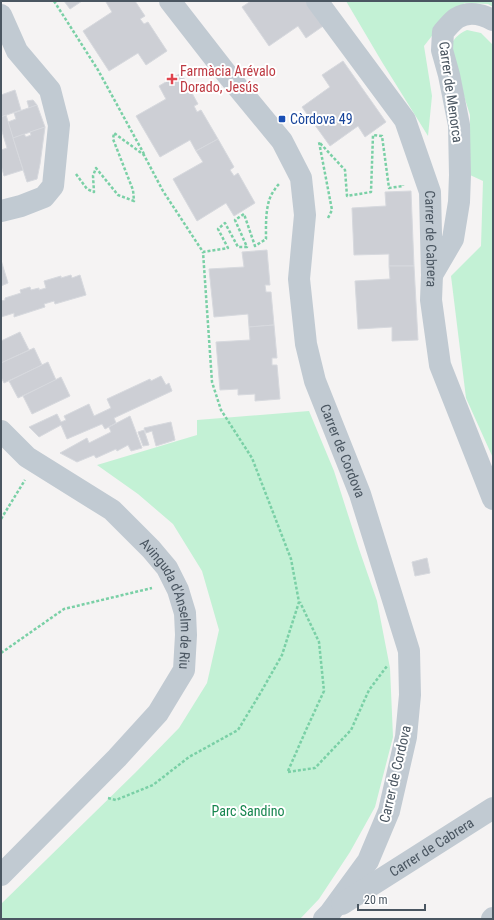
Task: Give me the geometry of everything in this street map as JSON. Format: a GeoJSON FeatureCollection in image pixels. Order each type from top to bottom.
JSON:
{"type":"FeatureCollection","features":[{"type":"Feature","properties":{"kind":"street","name":"Carrer de Cordova"},"geometry":{"type":"LineString","coordinates":[[170,1],[226,73],[282,141],[301,178],[305,215],[299,279],[306,344],[315,381],[360,494],[409,651],[410,695],[406,737],[389,811],[368,861],[327,916]]}},
{"type":"Feature","properties":{"kind":"street","name":"Carrer de Cabrera"},"geometry":{"type":"LineString","coordinates":[[317,1],[405,120],[430,192],[432,276],[431,300],[440,365],[493,499]]}},
{"type":"Feature","properties":{"kind":"street","name":"Carrer de Menorca"},"geometry":{"type":"LineString","coordinates":[[432,276],[454,239],[459,202],[459,125],[449,75],[442,50],[443,32],[456,18],[468,13],[485,16],[493,20]]}},
{"type":"Feature","properties":{"kind":"street"},"geometry":{"type":"LineString","coordinates":[[1,15],[16,51],[50,90],[59,125],[53,186],[44,197],[21,206],[1,211]]}},
{"type":"Feature","properties":{"kind":"street","name":"Avinguda d'Anselm de Riu"},"geometry":{"type":"LineString","coordinates":[[1,432],[27,457],[112,510],[151,549],[166,568],[178,590],[185,613],[186,636],[184,670],[158,713],[117,758],[1,874]]}},
{"type":"Feature","properties":{"kind":"street","name":"Carrer de Cabrera"},"geometry":{"type":"LineString","coordinates":[[327,916],[493,808]]}},
{"type":"Feature","properties":{"kind":"path"},"geometry":{"type":"LineString","coordinates":[[54,1],[98,70],[163,191],[203,252],[212,382],[221,410],[252,458],[291,558],[299,602],[319,642],[324,691],[288,772],[315,768],[351,730],[369,690],[405,640]]}},
{"type":"Feature","properties":{"kind":"path"},"geometry":{"type":"LineString","coordinates":[[75,172],[87,189],[94,192],[93,176],[96,168],[118,195],[134,201],[133,190],[113,139],[114,134],[144,155]]}},
{"type":"Feature","properties":{"kind":"path"},"geometry":{"type":"LineString","coordinates":[[326,224],[332,210],[319,142],[345,170],[347,196],[371,192],[373,135],[382,136],[389,188],[403,186],[402,179]]}},
{"type":"Feature","properties":{"kind":"path"},"geometry":{"type":"LineString","coordinates":[[203,252],[228,248],[218,229],[225,223],[238,247],[247,247],[235,220],[244,214],[255,246],[266,239],[267,209],[272,193],[280,183]]}},
{"type":"Feature","properties":{"kind":"path"},"geometry":{"type":"LineString","coordinates":[[1,519],[36,462]]}},
{"type":"Feature","properties":{"kind":"path"},"geometry":{"type":"LineString","coordinates":[[1,653],[64,609],[174,583]]}},
{"type":"Feature","properties":{"kind":"path"},"geometry":{"type":"LineString","coordinates":[[84,791],[116,800],[153,785],[189,757],[238,730],[282,655],[299,602]]}},
{"type":"Feature","properties":{"kind":"green space"},"geometry":{"type":"Polygon","coordinates":[[[346,1],[493,1],[493,7],[488,4],[465,3],[452,10],[424,46],[432,96],[428,136],[382,62],[346,1]]]}},
{"type":"Feature","properties":{"kind":"green space"},"geometry":{"type":"Polygon","coordinates":[[[467,30],[481,33],[493,45],[493,458],[466,398],[451,276],[481,246],[483,181],[470,175],[470,115],[449,49],[456,37],[467,30]]]}},
{"type":"Feature","properties":{"kind":"green space","name":"Parc Sandino"},"geometry":{"type":"Polygon","coordinates":[[[309,411],[334,471],[377,601],[390,668],[393,737],[375,807],[350,852],[319,899],[300,919],[1,919],[1,904],[179,728],[207,683],[219,630],[202,571],[173,524],[138,494],[97,465],[197,435],[197,420],[309,411]]]}},
{"type":"Feature","properties":{"kind":"building"},"geometry":{"type":"Polygon","coordinates":[[[64,1],[82,1],[70,9],[64,1]]]}},
{"type":"Feature","properties":{"kind":"building"},"geometry":{"type":"Polygon","coordinates":[[[106,1],[135,1],[145,16],[140,19],[144,24],[148,22],[167,51],[146,65],[138,53],[109,71],[83,31],[112,12],[106,1]]]}},
{"type":"Feature","properties":{"kind":"building"},"geometry":{"type":"Polygon","coordinates":[[[251,1],[311,1],[326,24],[306,38],[298,26],[269,46],[242,7],[251,1]]]}},
{"type":"Feature","properties":{"kind":"building"},"geometry":{"type":"Polygon","coordinates":[[[343,61],[386,122],[365,137],[358,126],[330,146],[302,107],[330,87],[322,75],[343,61]]]}},
{"type":"Feature","properties":{"kind":"building"},"geometry":{"type":"Polygon","coordinates":[[[181,73],[198,104],[194,106],[197,112],[201,110],[218,139],[196,151],[190,140],[160,157],[136,116],[166,99],[159,86],[181,73]]]}},
{"type":"Feature","properties":{"kind":"building"},"geometry":{"type":"Polygon","coordinates":[[[15,90],[21,110],[1,117],[1,95],[15,90]]]}},
{"type":"Feature","properties":{"kind":"building"},"geometry":{"type":"Polygon","coordinates":[[[33,100],[37,105],[29,108],[27,101],[33,100]]]}},
{"type":"Feature","properties":{"kind":"building"},"geometry":{"type":"Polygon","coordinates":[[[37,105],[45,127],[13,138],[8,122],[16,119],[14,113],[37,105]]]}},
{"type":"Feature","properties":{"kind":"building"},"geometry":{"type":"Polygon","coordinates":[[[6,115],[23,170],[4,176],[1,165],[1,150],[7,148],[1,128],[1,117],[6,115]]]}},
{"type":"Feature","properties":{"kind":"building"},"geometry":{"type":"Polygon","coordinates":[[[45,127],[37,179],[27,182],[13,138],[24,134],[26,137],[31,135],[30,132],[45,127]]]}},
{"type":"Feature","properties":{"kind":"building"},"geometry":{"type":"Polygon","coordinates":[[[218,139],[234,167],[230,170],[234,176],[238,173],[255,203],[234,216],[226,203],[197,221],[173,179],[203,162],[196,151],[218,139]]]}},
{"type":"Feature","properties":{"kind":"building"},"geometry":{"type":"Polygon","coordinates":[[[411,191],[414,266],[389,266],[389,254],[354,255],[352,208],[386,206],[385,192],[411,191]]]}},
{"type":"Feature","properties":{"kind":"building"},"geometry":{"type":"Polygon","coordinates":[[[267,250],[270,285],[265,285],[266,292],[271,292],[274,325],[249,327],[248,314],[214,317],[209,269],[244,267],[242,252],[267,250]]]}},
{"type":"Feature","properties":{"kind":"building"},"geometry":{"type":"Polygon","coordinates":[[[1,260],[8,283],[1,286],[1,260]]]}},
{"type":"Feature","properties":{"kind":"building"},"geometry":{"type":"Polygon","coordinates":[[[389,266],[414,266],[418,340],[392,341],[392,327],[358,329],[355,281],[390,279],[389,266]]]}},
{"type":"Feature","properties":{"kind":"building"},"geometry":{"type":"Polygon","coordinates":[[[71,275],[72,278],[80,275],[86,295],[55,304],[54,301],[44,304],[45,307],[14,317],[14,313],[1,317],[1,301],[5,300],[5,298],[21,293],[20,290],[30,287],[31,290],[46,288],[44,281],[71,275]]]}},
{"type":"Feature","properties":{"kind":"building"},"geometry":{"type":"Polygon","coordinates":[[[274,325],[277,358],[272,358],[272,365],[277,365],[280,399],[255,401],[255,394],[238,395],[238,389],[220,390],[216,342],[250,340],[249,327],[274,325]]]}},
{"type":"Feature","properties":{"kind":"building"},"geometry":{"type":"Polygon","coordinates":[[[20,332],[29,350],[1,363],[1,341],[20,332]]]}},
{"type":"Feature","properties":{"kind":"building"},"geometry":{"type":"Polygon","coordinates":[[[34,348],[42,365],[4,383],[1,377],[1,363],[34,348]]]}},
{"type":"Feature","properties":{"kind":"building"},"geometry":{"type":"Polygon","coordinates":[[[48,362],[56,380],[18,398],[9,381],[48,362]]]}},
{"type":"Feature","properties":{"kind":"building"},"geometry":{"type":"Polygon","coordinates":[[[161,376],[166,385],[169,383],[172,391],[114,418],[116,423],[105,429],[102,424],[67,439],[61,425],[39,437],[29,427],[57,414],[61,422],[66,420],[64,416],[89,404],[94,416],[111,408],[107,399],[150,379],[151,381],[161,376]]]}},
{"type":"Feature","properties":{"kind":"building"},"geometry":{"type":"Polygon","coordinates":[[[61,377],[70,396],[32,414],[23,396],[61,377]]]}},
{"type":"Feature","properties":{"kind":"building"},"geometry":{"type":"Polygon","coordinates":[[[130,416],[142,448],[131,451],[128,445],[117,451],[116,449],[96,458],[94,455],[77,462],[60,453],[87,438],[89,443],[111,432],[109,427],[130,416]]]}},
{"type":"Feature","properties":{"kind":"building"},"geometry":{"type":"Polygon","coordinates":[[[171,422],[175,440],[156,446],[152,431],[146,433],[144,428],[171,422]]]}},
{"type":"Feature","properties":{"kind":"building"},"geometry":{"type":"Polygon","coordinates":[[[144,430],[149,445],[143,446],[138,432],[144,430]]]}},
{"type":"Feature","properties":{"kind":"building"},"geometry":{"type":"Polygon","coordinates":[[[427,558],[430,573],[415,576],[412,562],[427,558]]]}},
{"type":"Feature","properties":{"kind":"place","name":"Farmàcia Arévalo Dorado, Jesús"},"geometry":{"type":"Point","coordinates":[172,79]}},
{"type":"Feature","properties":{"kind":"place","name":"Còrdova 49"},"geometry":{"type":"Point","coordinates":[282,119]}}]}
